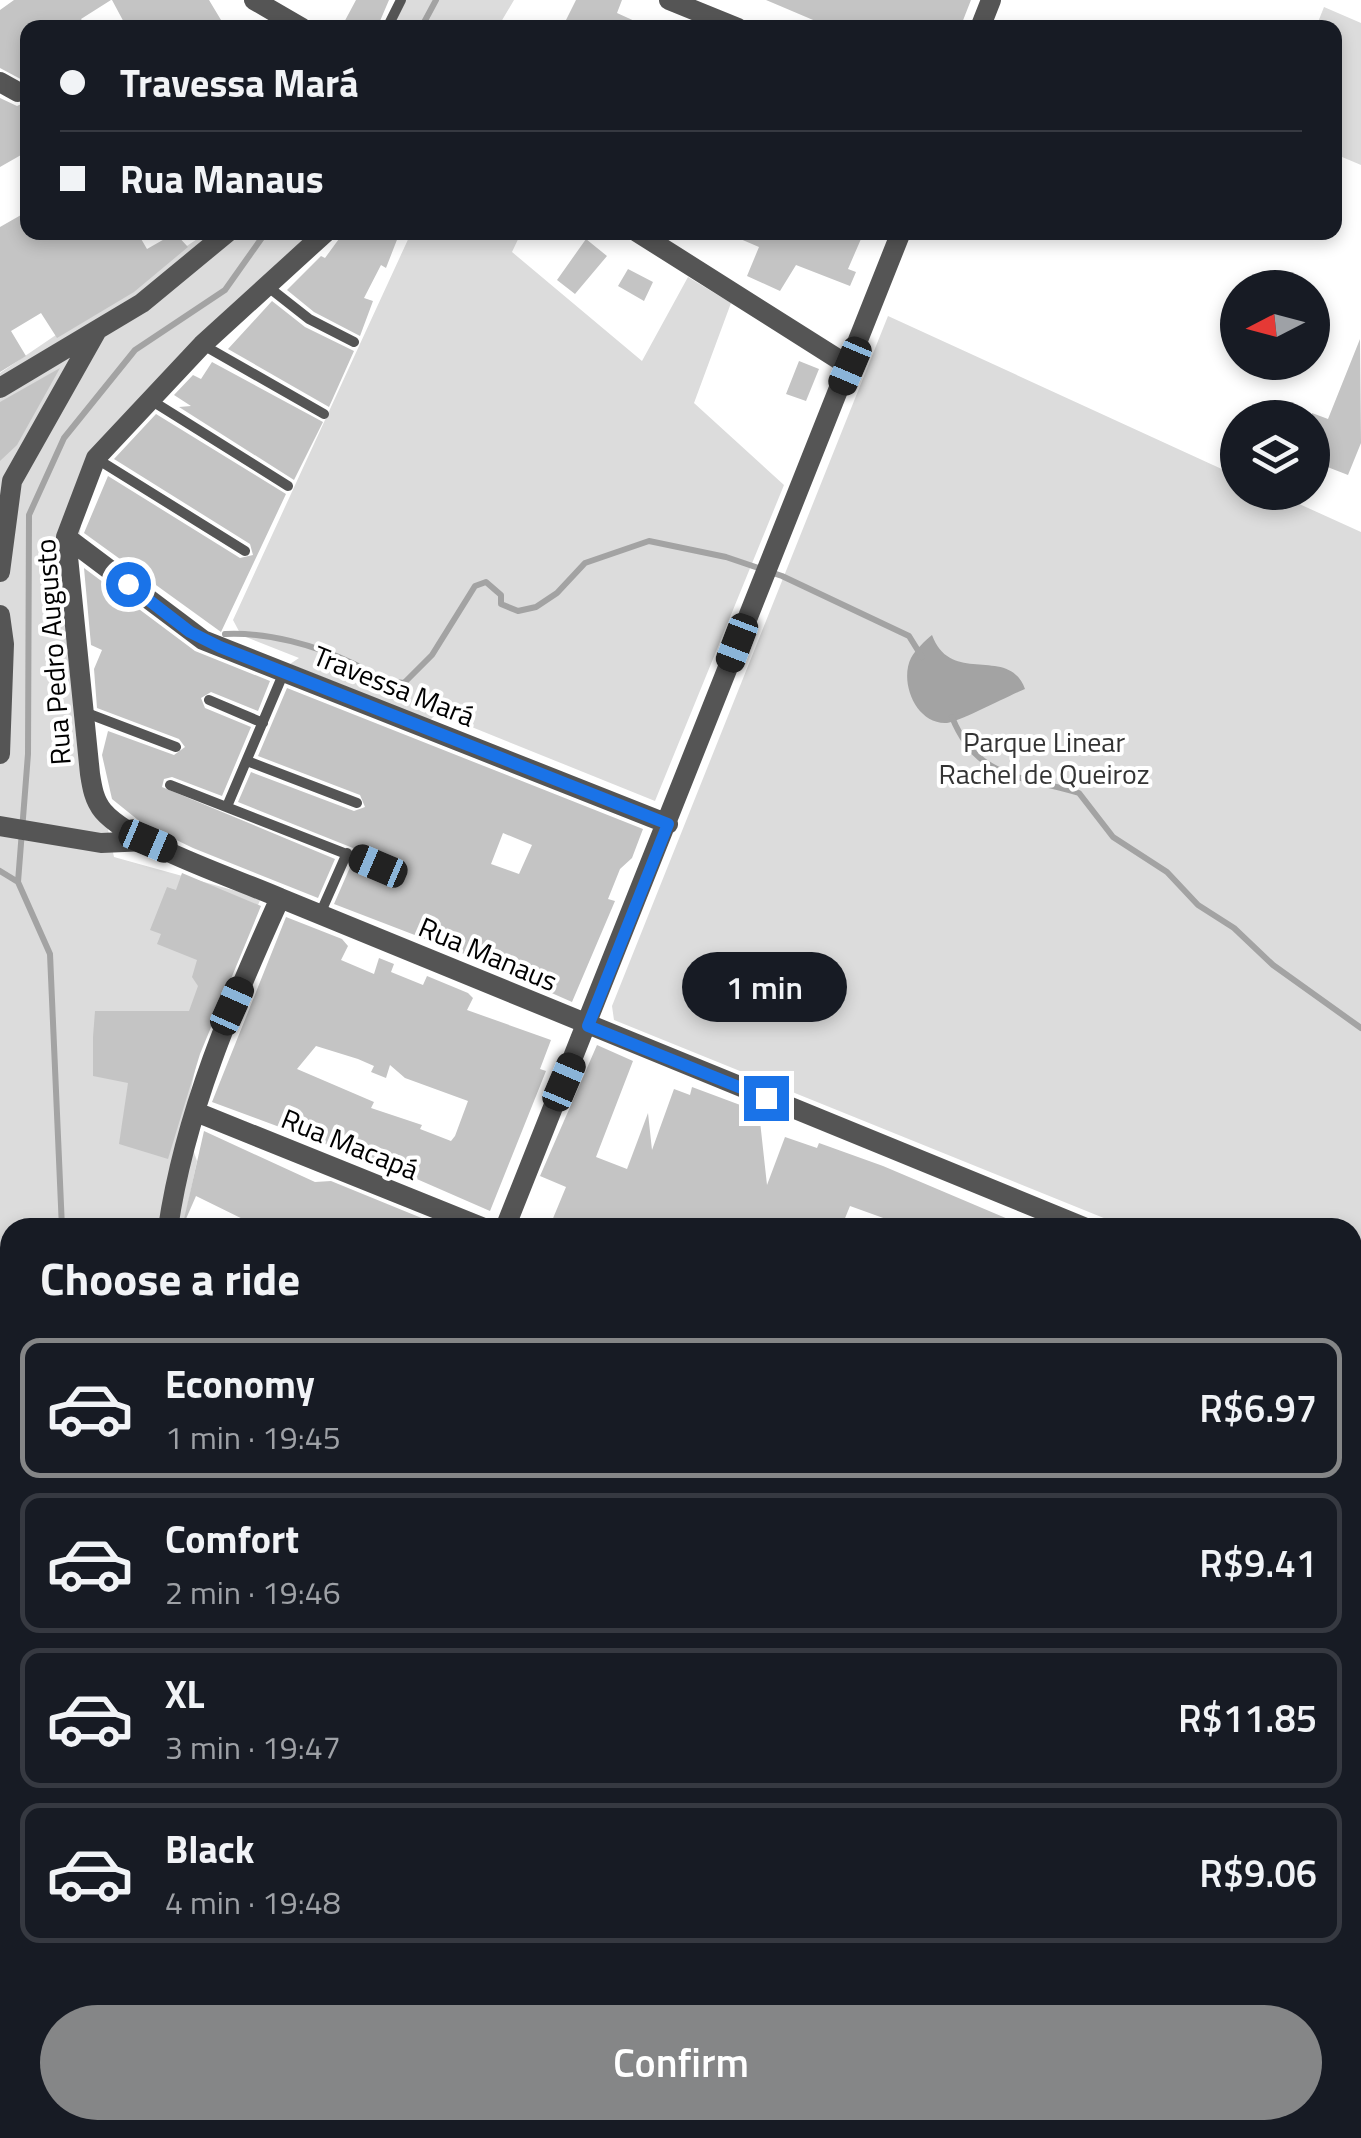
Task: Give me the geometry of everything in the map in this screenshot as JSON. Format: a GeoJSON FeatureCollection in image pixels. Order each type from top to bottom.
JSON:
{"type":"FeatureCollection","features":[{"type":"Feature","properties":{"kind":"street"},"geometry":{"type":"LineString","coordinates":[[254,0],[288,20]]}},
{"type":"Feature","properties":{"kind":"street"},"geometry":{"type":"LineString","coordinates":[[669,0],[718,20]]}},
{"type":"Feature","properties":{"kind":"street"},"geometry":{"type":"LineString","coordinates":[[0,388],[142,303],[218,240]]}},
{"type":"Feature","properties":{"kind":"street","name":"Rua Pedro Augusto"},"geometry":{"type":"LineString","coordinates":[[148,841],[115,823],[100,808],[90,774],[66,537],[96,458],[202,344],[317,240]]}},
{"type":"Feature","properties":{"kind":"street"},"geometry":{"type":"LineString","coordinates":[[650,240],[850,366]]}},
{"type":"Feature","properties":{"kind":"street"},"geometry":{"type":"LineString","coordinates":[[509,1218],[898,240]]}},
{"type":"Feature","properties":{"kind":"street"},"geometry":{"type":"LineString","coordinates":[[0,572],[6,484],[97,331]]}},
{"type":"Feature","properties":{"kind":"street","name":"Travessa Mará"},"geometry":{"type":"LineString","coordinates":[[66,537],[190,632],[668,824]]}},
{"type":"Feature","properties":{"kind":"street"},"geometry":{"type":"LineString","coordinates":[[0,615],[4,644],[0,754]]}},
{"type":"Feature","properties":{"kind":"street"},"geometry":{"type":"LineString","coordinates":[[0,826],[101,843],[148,841]]}},
{"type":"Feature","properties":{"kind":"street","name":"Rua Manaus"},"geometry":{"type":"LineString","coordinates":[[148,841],[588,1026],[1061,1218]]}},
{"type":"Feature","properties":{"kind":"street"},"geometry":{"type":"LineString","coordinates":[[169,1218],[174,1180],[223,1026],[280,898]]}},
{"type":"Feature","properties":{"kind":"street","name":"Rua Macapá"},"geometry":{"type":"LineString","coordinates":[[196,1112],[459,1218]]}},
{"type":"Feature","properties":{"kind":"lane"},"geometry":{"type":"LineString","coordinates":[[267,286],[308,318],[354,342]]}},
{"type":"Feature","properties":{"kind":"lane"},"geometry":{"type":"LineString","coordinates":[[202,344],[324,414]]}},
{"type":"Feature","properties":{"kind":"lane"},"geometry":{"type":"LineString","coordinates":[[148,398],[288,486]]}},
{"type":"Feature","properties":{"kind":"lane"},"geometry":{"type":"LineString","coordinates":[[96,458],[244,550]]}},
{"type":"Feature","properties":{"kind":"lane"},"geometry":{"type":"LineString","coordinates":[[228,804],[284,672]]}},
{"type":"Feature","properties":{"kind":"lane"},"geometry":{"type":"LineString","coordinates":[[209,700],[263,723]]}},
{"type":"Feature","properties":{"kind":"lane"},"geometry":{"type":"LineString","coordinates":[[83,712],[176,746]]}},
{"type":"Feature","properties":{"kind":"lane"},"geometry":{"type":"LineString","coordinates":[[246,761],[358,804]]}},
{"type":"Feature","properties":{"kind":"lane"},"geometry":{"type":"LineString","coordinates":[[170,785],[228,804],[378,866]]}},
{"type":"Feature","properties":{"kind":"lane"},"geometry":{"type":"LineString","coordinates":[[320,914],[347,853]]}},
{"type":"Feature","properties":{"kind":"green space"},"geometry":{"type":"Polygon","coordinates":[[[400,0],[514,0],[502,20],[392,20],[400,0]]]}},
{"type":"Feature","properties":{"kind":"green space"},"geometry":{"type":"Polygon","coordinates":[[[1324,7],[1361,23],[1361,165],[1342,157],[1342,20],[1319,20],[1324,7]]]}},
{"type":"Feature","properties":{"kind":"green space"},"geometry":{"type":"Polygon","coordinates":[[[196,240],[323,240],[104,455],[83,510],[77,553],[98,783],[114,857],[261,898],[201,1040],[184,1124],[197,1161],[185,1218],[0,1218],[0,373],[196,240]]]}},
{"type":"Feature","properties":{"kind":"green space"},"geometry":{"type":"Polygon","coordinates":[[[408,240],[518,240],[512,252],[642,361],[688,277],[731,303],[694,403],[784,485],[655,801],[437,713],[430,720],[290,664],[299,658],[241,635],[233,620],[408,240]]]}},
{"type":"Feature","properties":{"kind":"green space","name":"Parque Linear Rachel de Queiroz"},"geometry":{"type":"Polygon","coordinates":[[[888,316],[1220,468],[1220,510],[1312,510],[1361,532],[1361,1218],[1104,1218],[614,1020],[612,1006],[888,316]]]}},
{"type":"Feature","properties":{"kind":"shaded area"},"geometry":{"type":"Polygon","coordinates":[[[932,635],[952,659],[1006,669],[1017,676],[1025,689],[947,723],[927,717],[913,700],[907,679],[911,658],[932,635]]]}},
{"type":"Feature","properties":{"kind":"building"},"geometry":{"type":"Polygon","coordinates":[[[14,0],[111,0],[82,20],[20,20],[20,79],[0,68],[0,10],[14,0]]]}},
{"type":"Feature","properties":{"kind":"building"},"geometry":{"type":"Polygon","coordinates":[[[112,0],[209,0],[221,20],[123,20],[112,0]]]}},
{"type":"Feature","properties":{"kind":"building"},"geometry":{"type":"Polygon","coordinates":[[[356,0],[389,0],[380,20],[345,20],[356,0]]]}},
{"type":"Feature","properties":{"kind":"building"},"geometry":{"type":"Polygon","coordinates":[[[576,0],[622,0],[617,13],[632,20],[566,20],[576,0]]]}},
{"type":"Feature","properties":{"kind":"building"},"geometry":{"type":"Polygon","coordinates":[[[766,0],[971,0],[963,20],[813,20],[766,0]]]}},
{"type":"Feature","properties":{"kind":"building"},"geometry":{"type":"Polygon","coordinates":[[[0,98],[20,105],[20,156],[0,167],[0,98]]]}},
{"type":"Feature","properties":{"kind":"building"},"geometry":{"type":"Polygon","coordinates":[[[20,216],[20,240],[142,240],[147,249],[163,240],[182,240],[188,247],[134,292],[57,338],[41,313],[11,331],[26,356],[0,372],[0,227],[20,216]]]}},
{"type":"Feature","properties":{"kind":"building"},"geometry":{"type":"Polygon","coordinates":[[[338,240],[397,240],[386,268],[381,265],[364,298],[373,301],[360,336],[314,312],[287,290],[321,256],[325,258],[338,240]]]}},
{"type":"Feature","properties":{"kind":"building"},"geometry":{"type":"Polygon","coordinates":[[[585,240],[607,256],[575,294],[557,280],[585,240]]]}},
{"type":"Feature","properties":{"kind":"building"},"geometry":{"type":"Polygon","coordinates":[[[743,240],[861,240],[848,269],[856,272],[850,286],[796,265],[780,291],[747,276],[759,247],[743,240]]]}},
{"type":"Feature","properties":{"kind":"building"},"geometry":{"type":"Polygon","coordinates":[[[628,269],[653,282],[644,301],[618,286],[628,269]]]}},
{"type":"Feature","properties":{"kind":"building"},"geometry":{"type":"Polygon","coordinates":[[[272,301],[305,327],[354,351],[329,407],[228,349],[272,301]]]}},
{"type":"Feature","properties":{"kind":"building"},"geometry":{"type":"Polygon","coordinates":[[[1360,339],[1361,443],[1348,475],[1330,468],[1330,414],[1360,339]]]}},
{"type":"Feature","properties":{"kind":"building"},"geometry":{"type":"Polygon","coordinates":[[[799,361],[819,369],[806,401],[786,394],[799,361]]]}},
{"type":"Feature","properties":{"kind":"building"},"geometry":{"type":"Polygon","coordinates":[[[212,362],[323,422],[294,480],[179,407],[191,406],[174,395],[193,375],[201,379],[212,362]]]}},
{"type":"Feature","properties":{"kind":"building"},"geometry":{"type":"Polygon","coordinates":[[[60,368],[17,445],[0,461],[0,402],[60,368]]]}},
{"type":"Feature","properties":{"kind":"building"},"geometry":{"type":"Polygon","coordinates":[[[156,414],[286,494],[221,632],[84,533],[108,476],[240,558],[253,555],[250,544],[114,459],[156,414]]]}},
{"type":"Feature","properties":{"kind":"building"},"geometry":{"type":"Polygon","coordinates":[[[84,568],[195,651],[270,681],[258,711],[211,692],[201,698],[205,708],[251,727],[222,796],[172,777],[164,779],[162,787],[335,859],[318,898],[143,824],[112,799],[102,755],[108,731],[174,755],[185,747],[179,739],[97,708],[94,669],[102,650],[91,645],[84,568]]]}},
{"type":"Feature","properties":{"kind":"building"},"geometry":{"type":"Polygon","coordinates":[[[287,688],[643,829],[632,858],[620,869],[608,899],[615,901],[572,1002],[538,987],[537,977],[491,957],[477,946],[472,957],[334,904],[351,865],[379,874],[385,868],[383,860],[238,802],[251,772],[354,811],[365,807],[360,795],[258,756],[287,688]],[[503,833],[491,864],[519,874],[532,845],[503,833]]]}},
{"type":"Feature","properties":{"kind":"building"},"geometry":{"type":"Polygon","coordinates":[[[182,873],[261,906],[200,1054],[168,1159],[119,1144],[128,1083],[93,1076],[93,1037],[95,1011],[189,1011],[198,986],[192,977],[197,960],[157,944],[161,934],[150,930],[167,887],[176,890],[182,873]]]}},
{"type":"Feature","properties":{"kind":"building"},"geometry":{"type":"Polygon","coordinates":[[[286,917],[342,939],[348,946],[341,960],[374,974],[379,958],[394,964],[391,972],[423,985],[427,976],[468,993],[473,998],[467,1010],[551,1040],[540,1069],[546,1071],[490,1211],[403,1173],[212,1102],[286,917]],[[316,1046],[297,1069],[374,1102],[371,1108],[422,1125],[420,1129],[451,1141],[468,1101],[405,1078],[390,1065],[386,1078],[371,1072],[374,1066],[316,1046]]]}},
{"type":"Feature","properties":{"kind":"building"},"geometry":{"type":"Polygon","coordinates":[[[597,1045],[633,1061],[596,1157],[627,1169],[648,1113],[652,1150],[674,1089],[690,1095],[692,1087],[759,1112],[767,1185],[785,1137],[817,1148],[819,1143],[883,1166],[1005,1218],[883,1218],[850,1206],[845,1218],[553,1218],[566,1187],[540,1176],[597,1045]]]}},
{"type":"Feature","properties":{"kind":"building"},"geometry":{"type":"Polygon","coordinates":[[[204,1131],[315,1182],[331,1181],[422,1218],[241,1218],[196,1196],[184,1218],[204,1131]]]}},
{"type":"Feature","properties":{"kind":"waterway"},"geometry":{"type":"LineString","coordinates":[[425,20],[436,0]]}},
{"type":"Feature","properties":{"kind":"waterway"},"geometry":{"type":"LineString","coordinates":[[18,882],[28,754],[29,515],[64,438],[135,350],[225,290],[260,240]]}},
{"type":"Feature","properties":{"kind":"waterway"},"geometry":{"type":"LineString","coordinates":[[225,634],[258,635],[308,646],[383,679],[404,683],[432,655],[475,586],[486,582],[501,595],[501,604],[518,611],[536,607],[557,593],[585,563],[649,541],[726,557],[782,576],[909,636],[922,657]]}},
{"type":"Feature","properties":{"kind":"waterway"},"geometry":{"type":"LineString","coordinates":[[952,717],[962,738],[988,764],[1021,778],[1079,793],[1113,837],[1167,872],[1198,905],[1234,928],[1273,965],[1361,1028]]}},
{"type":"Feature","properties":{"kind":"waterway"},"geometry":{"type":"LineString","coordinates":[[0,871],[18,882],[50,954],[62,1218]]}},
{"type":"Feature","properties":{"kind":"route"},"geometry":{"type":"LineString","coordinates":[[128,584],[203,640],[668,824],[588,1026],[766,1098]]}}]}
